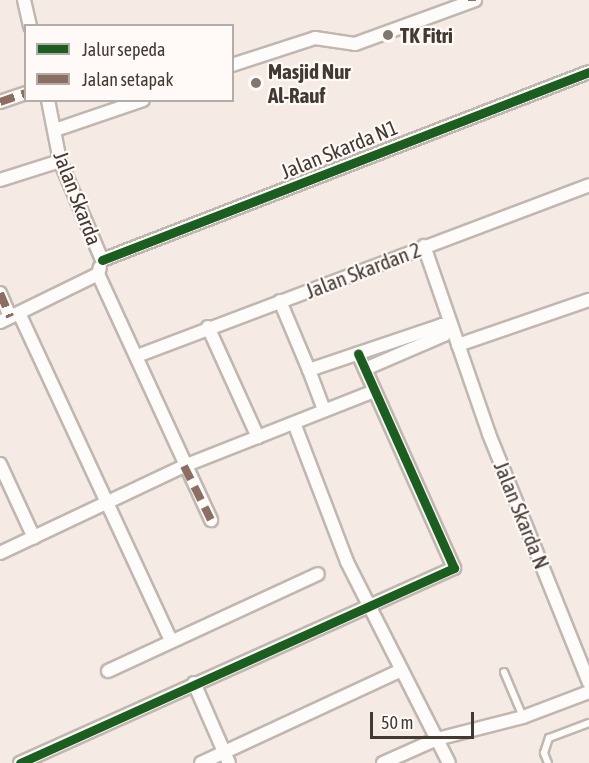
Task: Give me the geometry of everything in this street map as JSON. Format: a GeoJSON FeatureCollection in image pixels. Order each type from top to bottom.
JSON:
{"type":"FeatureCollection","features":[{"type":"Feature","properties":{"kind":"street"},"geometry":{"type":"LineString","coordinates":[[24,0],[30,24]]}},
{"type":"Feature","properties":{"kind":"street"},"geometry":{"type":"LineString","coordinates":[[234,64],[315,38],[355,44],[473,0]]}},
{"type":"Feature","properties":{"kind":"street","name":"Jalan Skarda N1"},"geometry":{"type":"LineString","coordinates":[[102,260],[589,72]]}},
{"type":"Feature","properties":{"kind":"street"},"geometry":{"type":"LineString","coordinates":[[0,102],[24,94]]}},
{"type":"Feature","properties":{"kind":"street","name":"Jalan Skarda"},"geometry":{"type":"LineString","coordinates":[[48,102],[60,161],[102,260]]}},
{"type":"Feature","properties":{"kind":"street"},"geometry":{"type":"LineString","coordinates":[[55,130],[137,102]]}},
{"type":"Feature","properties":{"kind":"street"},"geometry":{"type":"LineString","coordinates":[[0,180],[60,161]]}},
{"type":"Feature","properties":{"kind":"street","name":"Jalan Skardan 2"},"geometry":{"type":"LineString","coordinates":[[137,356],[208,327],[589,185]]}},
{"type":"Feature","properties":{"kind":"street"},"geometry":{"type":"LineString","coordinates":[[424,246],[458,345],[589,300]]}},
{"type":"Feature","properties":{"kind":"street"},"geometry":{"type":"LineString","coordinates":[[102,260],[98,274],[137,356],[184,466],[211,520]]}},
{"type":"Feature","properties":{"kind":"street"},"geometry":{"type":"LineString","coordinates":[[10,318],[98,274]]}},
{"type":"Feature","properties":{"kind":"street"},"geometry":{"type":"LineString","coordinates":[[0,293],[10,318],[107,505],[171,640]]}},
{"type":"Feature","properties":{"kind":"street"},"geometry":{"type":"LineString","coordinates":[[280,302],[324,410]]}},
{"type":"Feature","properties":{"kind":"street"},"geometry":{"type":"LineString","coordinates":[[309,370],[442,325],[444,335],[365,369]]}},
{"type":"Feature","properties":{"kind":"street"},"geometry":{"type":"LineString","coordinates":[[208,327],[258,437]]}},
{"type":"Feature","properties":{"kind":"street"},"geometry":{"type":"LineString","coordinates":[[399,338],[405,352]]}},
{"type":"Feature","properties":{"kind":"street","name":"Jalan Skarda N"},"geometry":{"type":"LineString","coordinates":[[458,345],[489,434],[589,683]]}},
{"type":"Feature","properties":{"kind":"street"},"geometry":{"type":"LineString","coordinates":[[20,763],[454,567],[358,353]]}},
{"type":"Feature","properties":{"kind":"street"},"geometry":{"type":"LineString","coordinates":[[0,552],[107,505],[184,466],[374,391]]}},
{"type":"Feature","properties":{"kind":"street"},"geometry":{"type":"LineString","coordinates":[[294,423],[347,562],[449,763]]}},
{"type":"Feature","properties":{"kind":"street"},"geometry":{"type":"LineString","coordinates":[[0,464],[34,538]]}},
{"type":"Feature","properties":{"kind":"street"},"geometry":{"type":"LineString","coordinates":[[108,671],[318,574]]}},
{"type":"Feature","properties":{"kind":"street"},"geometry":{"type":"LineString","coordinates":[[201,763],[226,758],[401,670]]}},
{"type":"Feature","properties":{"kind":"street"},"geometry":{"type":"LineString","coordinates":[[194,683],[226,758]]}},
{"type":"Feature","properties":{"kind":"street"},"geometry":{"type":"LineString","coordinates":[[383,763],[437,739],[523,717],[589,692]]}},
{"type":"Feature","properties":{"kind":"lane"},"geometry":{"type":"LineString","coordinates":[[504,672],[523,717]]}},
{"type":"Feature","properties":{"kind":"lane"},"geometry":{"type":"LineString","coordinates":[[548,763],[544,753],[549,738],[589,723]]}},
{"type":"Feature","properties":{"kind":"marked path"},"geometry":{"type":"LineString","coordinates":[[0,102],[24,94]]}},
{"type":"Feature","properties":{"kind":"marked path"},"geometry":{"type":"LineString","coordinates":[[0,293],[10,317]]}},
{"type":"Feature","properties":{"kind":"marked path"},"geometry":{"type":"LineString","coordinates":[[184,466],[211,520]]}},
{"type":"Feature","properties":{"kind":"cycle path"},"geometry":{"type":"LineString","coordinates":[[102,260],[589,72]]}},
{"type":"Feature","properties":{"kind":"cycle path"},"geometry":{"type":"LineString","coordinates":[[20,763],[454,568],[358,353]]}},
{"type":"Feature","properties":{"kind":"place","name":"TK Fitri"},"geometry":{"type":"Point","coordinates":[388,35]}},
{"type":"Feature","properties":{"kind":"place","name":"Masjid Nur Al-Rauf"},"geometry":{"type":"Point","coordinates":[256,83]}}]}
